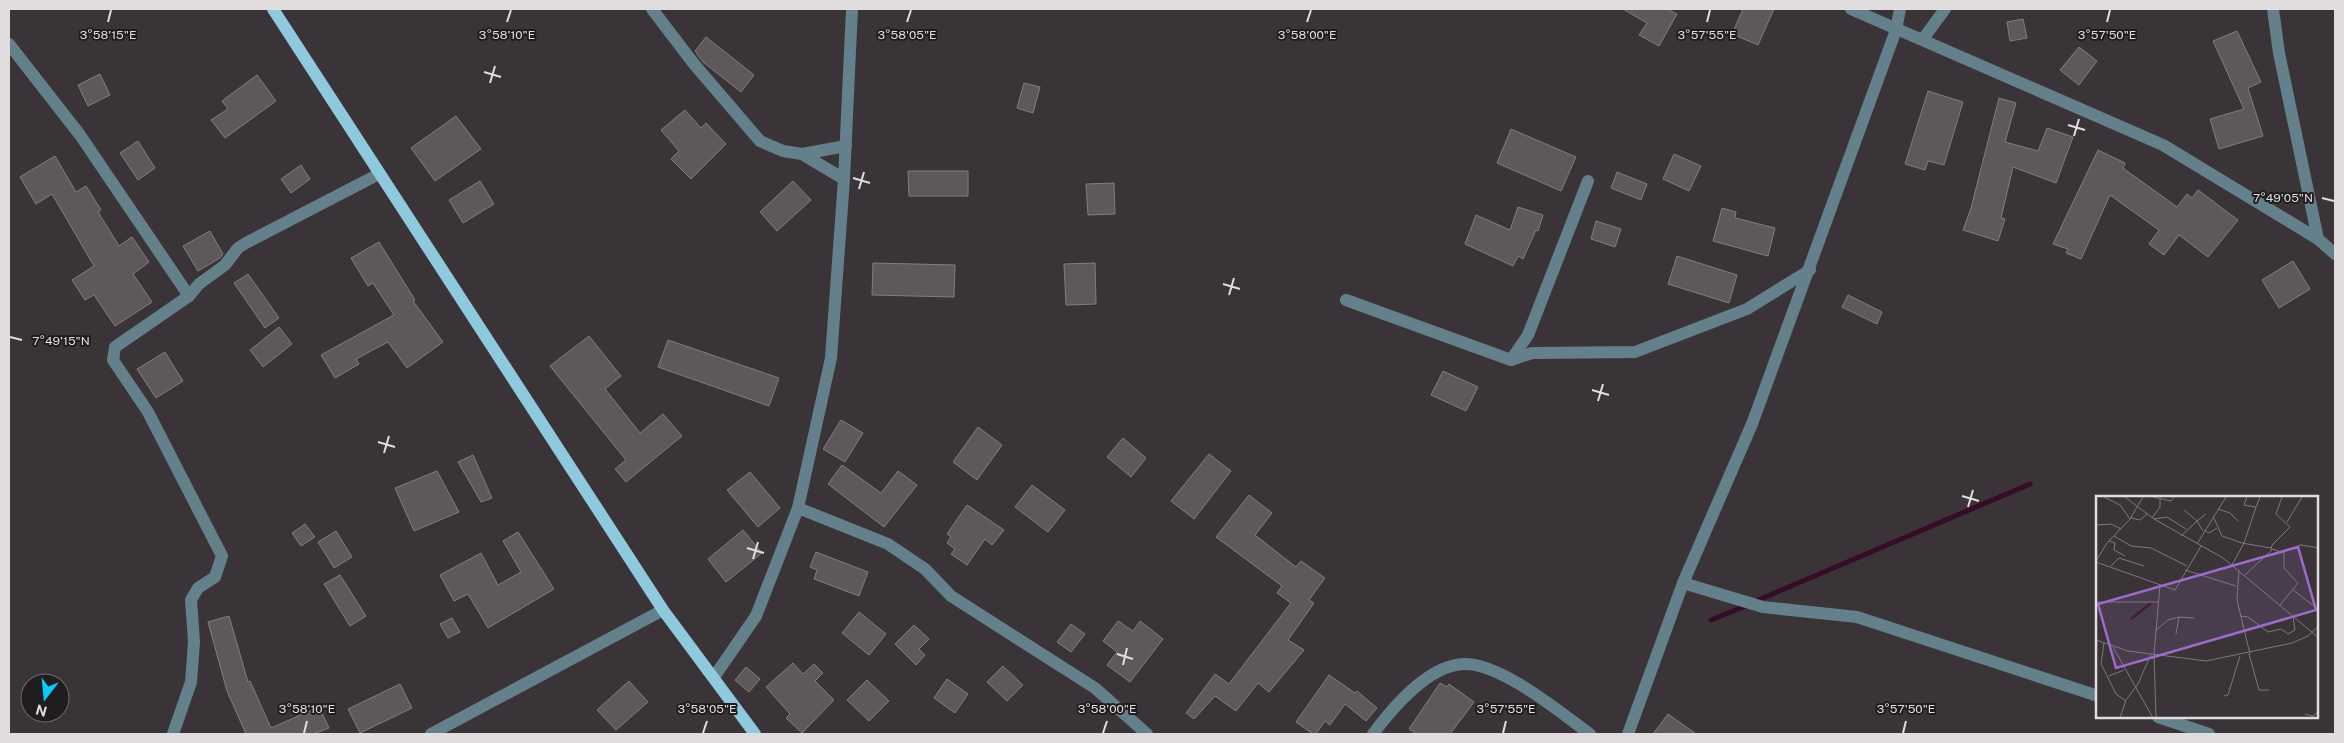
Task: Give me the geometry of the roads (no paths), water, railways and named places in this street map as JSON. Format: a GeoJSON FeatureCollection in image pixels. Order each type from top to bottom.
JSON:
{"type":"FeatureCollection","features":[{"type":"Feature","properties":{"kind":"main road"},"geometry":{"type":"LineString","coordinates":[[274,9],[378,174],[664,610],[755,734]]}},
{"type":"Feature","properties":{"kind":"street"},"geometry":{"type":"LineString","coordinates":[[652,9],[694,64],[760,141],[783,151],[802,154],[846,146]]}},
{"type":"Feature","properties":{"kind":"street"},"geometry":{"type":"LineString","coordinates":[[714,677],[756,616],[798,508],[831,358],[846,146],[852,9]]}},
{"type":"Feature","properties":{"kind":"street"},"geometry":{"type":"LineString","coordinates":[[1851,9],[2162,145],[2318,239],[2335,254]]}},
{"type":"Feature","properties":{"kind":"street"},"geometry":{"type":"LineString","coordinates":[[1628,734],[1683,583],[1752,424],[1810,270],[1896,30],[1900,9]]}},
{"type":"Feature","properties":{"kind":"street"},"geometry":{"type":"LineString","coordinates":[[1922,39],[1945,9]]}},
{"type":"Feature","properties":{"kind":"street"},"geometry":{"type":"LineString","coordinates":[[2274,9],[2279,53],[2318,239]]}},
{"type":"Feature","properties":{"kind":"street"},"geometry":{"type":"LineString","coordinates":[[9,44],[80,135],[189,296]]}},
{"type":"Feature","properties":{"kind":"street"},"geometry":{"type":"LineString","coordinates":[[802,154],[844,179]]}},
{"type":"Feature","properties":{"kind":"street"},"geometry":{"type":"LineString","coordinates":[[173,734],[191,682],[194,642],[191,600],[198,588],[215,577],[222,556],[148,412],[113,360],[115,348],[189,296],[200,284],[226,265],[238,248],[378,174]]}},
{"type":"Feature","properties":{"kind":"street"},"geometry":{"type":"LineString","coordinates":[[1511,360],[1528,335],[1588,181]]}},
{"type":"Feature","properties":{"kind":"street"},"geometry":{"type":"LineString","coordinates":[[1346,300],[1511,360],[1532,353],[1635,352],[1747,309],[1810,270]]}},
{"type":"Feature","properties":{"kind":"street"},"geometry":{"type":"LineString","coordinates":[[798,508],[888,544],[925,568],[951,596],[1095,688],[1147,734]]}},
{"type":"Feature","properties":{"kind":"street"},"geometry":{"type":"LineString","coordinates":[[1683,583],[1763,607],[1857,617],[2096,695]]}},
{"type":"Feature","properties":{"kind":"street"},"geometry":{"type":"LineString","coordinates":[[430,734],[664,610]]}},
{"type":"Feature","properties":{"kind":"street"},"geometry":{"type":"LineString","coordinates":[[1373,734],[1402,701],[1433,673],[1447,667],[1466,664],[1503,675],[1529,690],[1590,734]]}},
{"type":"Feature","properties":{"kind":"street"},"geometry":{"type":"LineString","coordinates":[[2161,718],[2209,734]]}},
{"type":"Feature","properties":{"kind":"waterway"},"geometry":{"type":"LineString","coordinates":[[1756,601],[2030,484]]}},
{"type":"Feature","properties":{"kind":"waterway"},"geometry":{"type":"LineString","coordinates":[[1711,620],[1748,605]]}}]}
